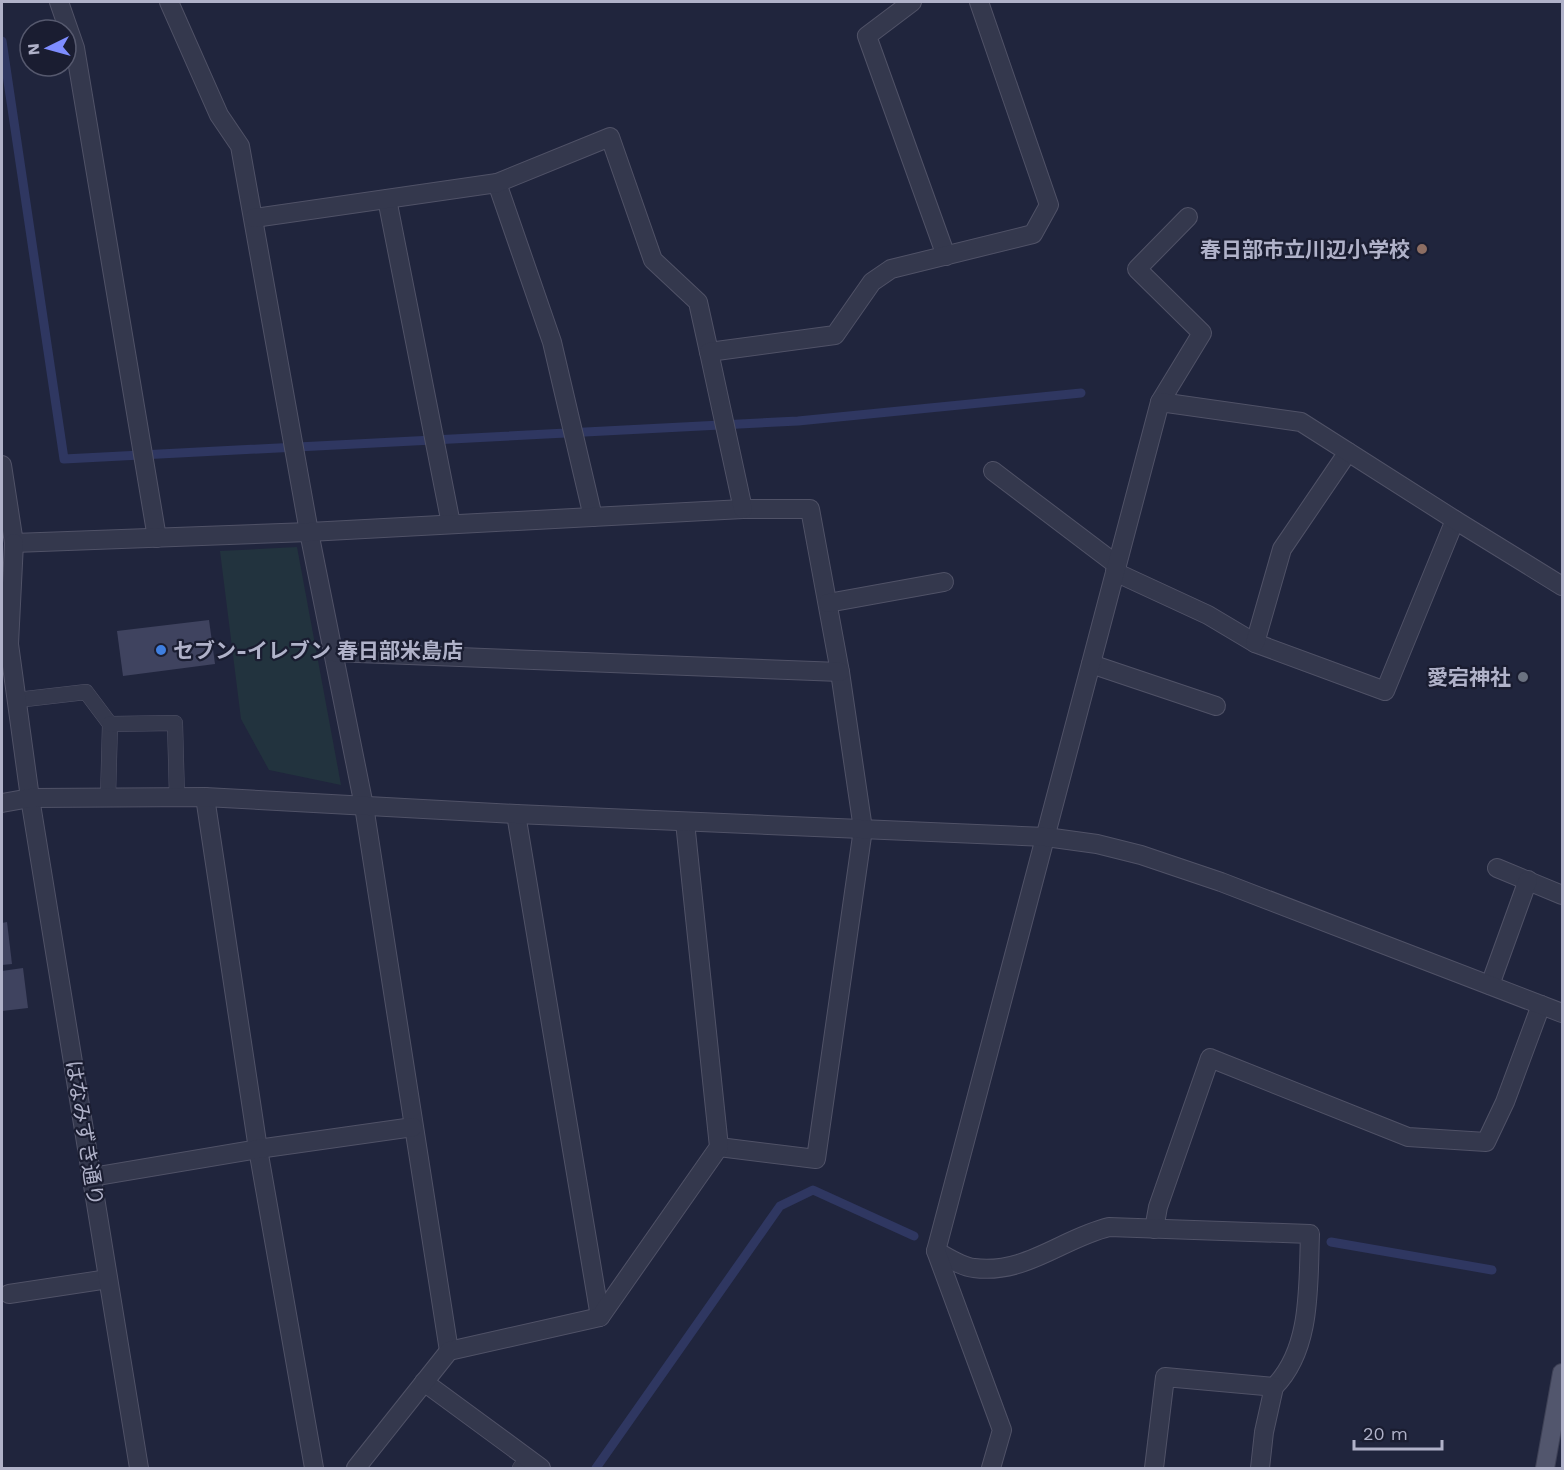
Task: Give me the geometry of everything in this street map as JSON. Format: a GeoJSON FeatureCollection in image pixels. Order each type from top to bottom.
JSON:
{"type":"FeatureCollection","features":[{"type":"Feature","properties":{"kind":"main road"},"geometry":{"type":"LineString","coordinates":[[1545,1468],[1563,1373]]}},
{"type":"Feature","properties":{"kind":"street"},"geometry":{"type":"LineString","coordinates":[[59,2],[75,48],[157,538]]}},
{"type":"Feature","properties":{"kind":"street"},"geometry":{"type":"LineString","coordinates":[[169,2],[219,115],[240,146],[309,532],[364,806],[449,1351]]}},
{"type":"Feature","properties":{"kind":"street"},"geometry":{"type":"LineString","coordinates":[[912,2],[867,36],[946,256]]}},
{"type":"Feature","properties":{"kind":"street"},"geometry":{"type":"LineString","coordinates":[[709,352],[835,335],[872,282],[891,269],[1033,234],[1049,205],[979,2]]}},
{"type":"Feature","properties":{"kind":"street"},"geometry":{"type":"LineString","coordinates":[[254,218],[497,183],[610,137],[653,260],[698,302],[743,509]]}},
{"type":"Feature","properties":{"kind":"street"},"geometry":{"type":"LineString","coordinates":[[497,183],[552,342],[593,517]]}},
{"type":"Feature","properties":{"kind":"street"},"geometry":{"type":"LineString","coordinates":[[387,199],[451,524]]}},
{"type":"Feature","properties":{"kind":"street"},"geometry":{"type":"LineString","coordinates":[[991,1468],[1002,1430],[936,1251],[1160,402],[1202,333],[1137,269],[1188,217]]}},
{"type":"Feature","properties":{"kind":"street"},"geometry":{"type":"LineString","coordinates":[[1160,402],[1301,422],[1563,586]]}},
{"type":"Feature","properties":{"kind":"street"},"geometry":{"type":"LineString","coordinates":[[1256,643],[1282,549],[1348,452]]}},
{"type":"Feature","properties":{"kind":"street","name":"はなみずき通り"},"geometry":{"type":"LineString","coordinates":[[2,465],[14,543],[9,644],[30,798],[139,1468]]}},
{"type":"Feature","properties":{"kind":"street"},"geometry":{"type":"LineString","coordinates":[[993,471],[1116,568],[1208,615],[1256,643],[1385,691],[1455,520]]}},
{"type":"Feature","properties":{"kind":"street"},"geometry":{"type":"LineString","coordinates":[[14,543],[309,532],[743,509],[810,509],[840,672],[863,829],[816,1159],[719,1147]]}},
{"type":"Feature","properties":{"kind":"street"},"geometry":{"type":"LineString","coordinates":[[828,603],[944,582]]}},
{"type":"Feature","properties":{"kind":"street"},"geometry":{"type":"LineString","coordinates":[[333,652],[840,672]]}},
{"type":"Feature","properties":{"kind":"street"},"geometry":{"type":"LineString","coordinates":[[1091,664],[1216,706]]}},
{"type":"Feature","properties":{"kind":"street"},"geometry":{"type":"LineString","coordinates":[[204,797],[258,1149],[314,1468]]}},
{"type":"Feature","properties":{"kind":"street"},"geometry":{"type":"LineString","coordinates":[[2,803],[30,798],[204,797],[516,814],[1046,837],[1097,844],[1141,855],[1221,882],[1563,1013]]}},
{"type":"Feature","properties":{"kind":"street"},"geometry":{"type":"LineString","coordinates":[[516,814],[600,1317]]}},
{"type":"Feature","properties":{"kind":"street"},"geometry":{"type":"LineString","coordinates":[[356,1468],[449,1351],[600,1317],[719,1147],[685,822]]}},
{"type":"Feature","properties":{"kind":"street"},"geometry":{"type":"LineString","coordinates":[[1497,868],[1563,895]]}},
{"type":"Feature","properties":{"kind":"street"},"geometry":{"type":"LineString","coordinates":[[1490,985],[1528,880]]}},
{"type":"Feature","properties":{"kind":"street"},"geometry":{"type":"LineString","coordinates":[[1154,1229],[1158,1207],[1210,1059],[1408,1137],[1486,1142],[1505,1102],[1541,1005]]}},
{"type":"Feature","properties":{"kind":"street"},"geometry":{"type":"LineString","coordinates":[[92,1177],[258,1149],[413,1127]]}},
{"type":"Feature","properties":{"kind":"street"},"geometry":{"type":"LineString","coordinates":[[936,1251],[972,1269],[1003,1268],[1030,1261],[1089,1232],[1109,1227],[1310,1234],[1306,1314],[1292,1364],[1286,1375],[1274,1387],[1264,1432],[1260,1468]]}},
{"type":"Feature","properties":{"kind":"street"},"geometry":{"type":"LineString","coordinates":[[9,1294],[108,1280]]}},
{"type":"Feature","properties":{"kind":"street"},"geometry":{"type":"LineString","coordinates":[[1154,1468],[1165,1377],[1274,1387]]}},
{"type":"Feature","properties":{"kind":"street"},"geometry":{"type":"LineString","coordinates":[[424,1382],[530,1465]]}},
{"type":"Feature","properties":{"kind":"lane"},"geometry":{"type":"LineString","coordinates":[[17,700],[86,692],[110,724],[108,798]]}},
{"type":"Feature","properties":{"kind":"lane"},"geometry":{"type":"LineString","coordinates":[[110,724],[175,723],[177,797]]}},
{"type":"Feature","properties":{"kind":"shaded area"},"geometry":{"type":"Polygon","coordinates":[[[297,547],[341,785],[269,770],[241,719],[220,551],[297,547]]]}},
{"type":"Feature","properties":{"kind":"building"},"geometry":{"type":"Polygon","coordinates":[[[209,620],[215,664],[123,676],[117,631],[209,620]]]}},
{"type":"Feature","properties":{"kind":"building"},"geometry":{"type":"Polygon","coordinates":[[[7,922],[12,964],[2,965],[2,923],[7,922]]]}},
{"type":"Feature","properties":{"kind":"building"},"geometry":{"type":"Polygon","coordinates":[[[23,968],[28,1008],[2,1011],[2,971],[23,968]]]}},
{"type":"Feature","properties":{"kind":"waterway"},"geometry":{"type":"LineString","coordinates":[[2,41],[64,459],[798,421],[1081,393]]}},
{"type":"Feature","properties":{"kind":"waterway"},"geometry":{"type":"LineString","coordinates":[[596,1468],[780,1206],[813,1190],[914,1236]]}},
{"type":"Feature","properties":{"kind":"waterway"},"geometry":{"type":"LineString","coordinates":[[1331,1242],[1492,1270]]}},
{"type":"Feature","properties":{"kind":"place","name":"春日部市立川辺小学校"},"geometry":{"type":"Point","coordinates":[1422,249]}},
{"type":"Feature","properties":{"kind":"place","name":"セブン-イレブン 春日部米島店"},"geometry":{"type":"Point","coordinates":[161,650]}},
{"type":"Feature","properties":{"kind":"place","name":"愛宕神社"},"geometry":{"type":"Point","coordinates":[1523,677]}}]}
